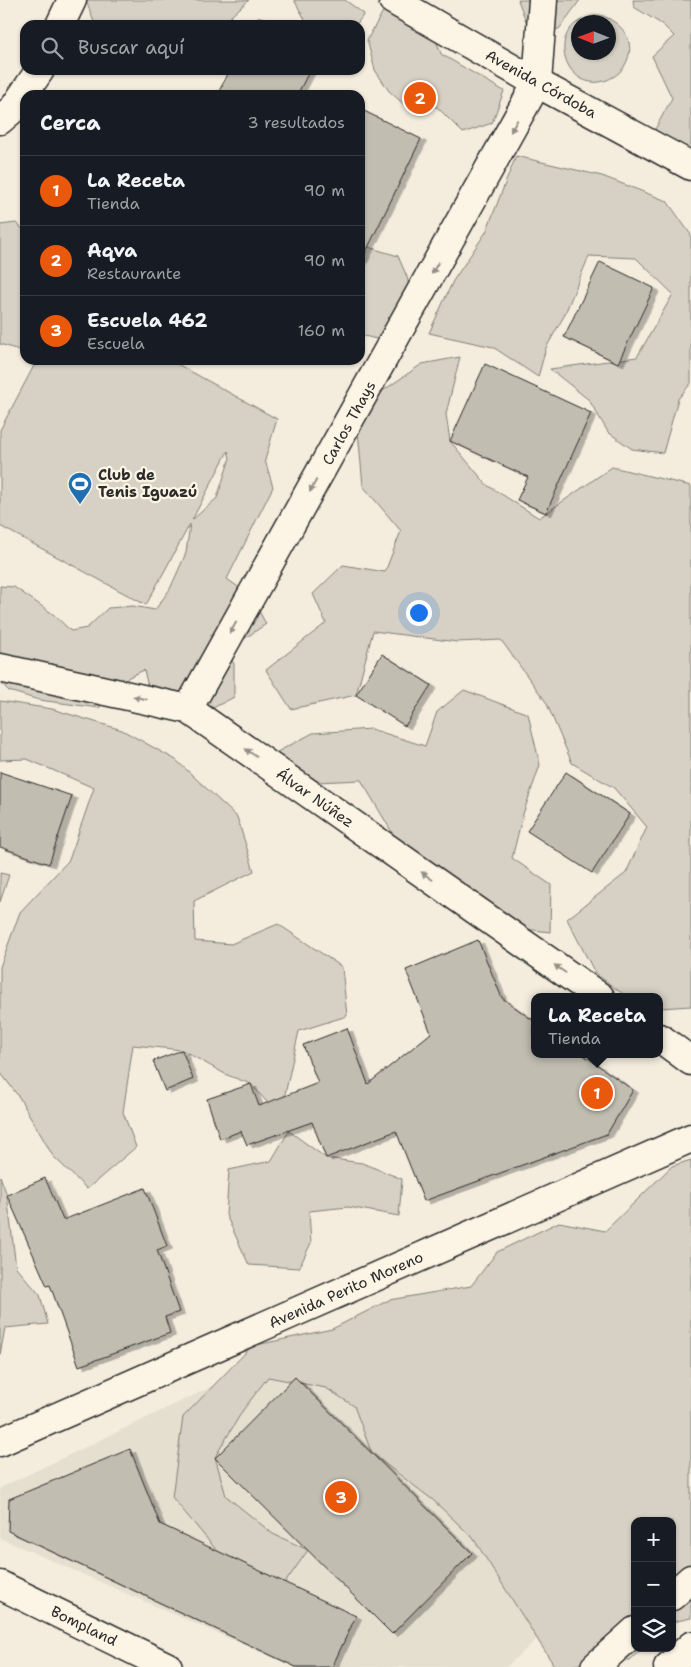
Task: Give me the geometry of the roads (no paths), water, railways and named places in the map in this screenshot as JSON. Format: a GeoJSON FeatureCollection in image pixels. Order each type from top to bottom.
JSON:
{"type":"FeatureCollection","features":[{"type":"Feature","properties":{"kind":"street"},"geometry":{"type":"LineString","coordinates":[[62,20],[72,0]]}},
{"type":"Feature","properties":{"kind":"street","name":"Avenida Córdoba"},"geometry":{"type":"LineString","coordinates":[[393,0],[538,83],[691,166]]}},
{"type":"Feature","properties":{"kind":"street"},"geometry":{"type":"LineString","coordinates":[[538,83],[543,0]]}},
{"type":"Feature","properties":{"kind":"street"},"geometry":{"type":"LineString","coordinates":[[26,90],[37,75]]}},
{"type":"Feature","properties":{"kind":"street","name":"Carlos Thays"},"geometry":{"type":"LineString","coordinates":[[188,709],[538,83]]}},
{"type":"Feature","properties":{"kind":"street"},"geometry":{"type":"LineString","coordinates":[[0,120],[14,108],[20,99]]}},
{"type":"Feature","properties":{"kind":"street","name":"Álvar Núñez"},"geometry":{"type":"LineString","coordinates":[[0,668],[188,709],[594,993]]}},
{"type":"Feature","properties":{"kind":"street"},"geometry":{"type":"LineString","coordinates":[[663,1040],[691,1060]]}},
{"type":"Feature","properties":{"kind":"street","name":"Avenida Perito Moreno"},"geometry":{"type":"LineString","coordinates":[[0,1442],[691,1138]]}},
{"type":"Feature","properties":{"kind":"street"},"geometry":{"type":"LineString","coordinates":[[676,1592],[691,1579]]}},
{"type":"Feature","properties":{"kind":"street","name":"Bompland"},"geometry":{"type":"LineString","coordinates":[[0,1585],[168,1667]]}},
{"type":"Feature","properties":{"kind":"street"},"geometry":{"type":"LineString","coordinates":[[595,1667],[631,1634]]}},
{"type":"Feature","properties":{"kind":"street"},"geometry":{"type":"LineString","coordinates":[[668,1667],[691,1646]]}},
{"type":"Feature","properties":{"kind":"place","name":"Aqva"},"geometry":{"type":"Point","coordinates":[420,98]}},
{"type":"Feature","properties":{"kind":"place","name":"Club de Tenis Iguazú"},"geometry":{"type":"Point","coordinates":[80,505]}},
{"type":"Feature","properties":{"kind":"place","name":"La Receta"},"geometry":{"type":"Point","coordinates":[597,1093]}},
{"type":"Feature","properties":{"kind":"place","name":"Escuela 462"},"geometry":{"type":"Point","coordinates":[341,1497]}}]}
